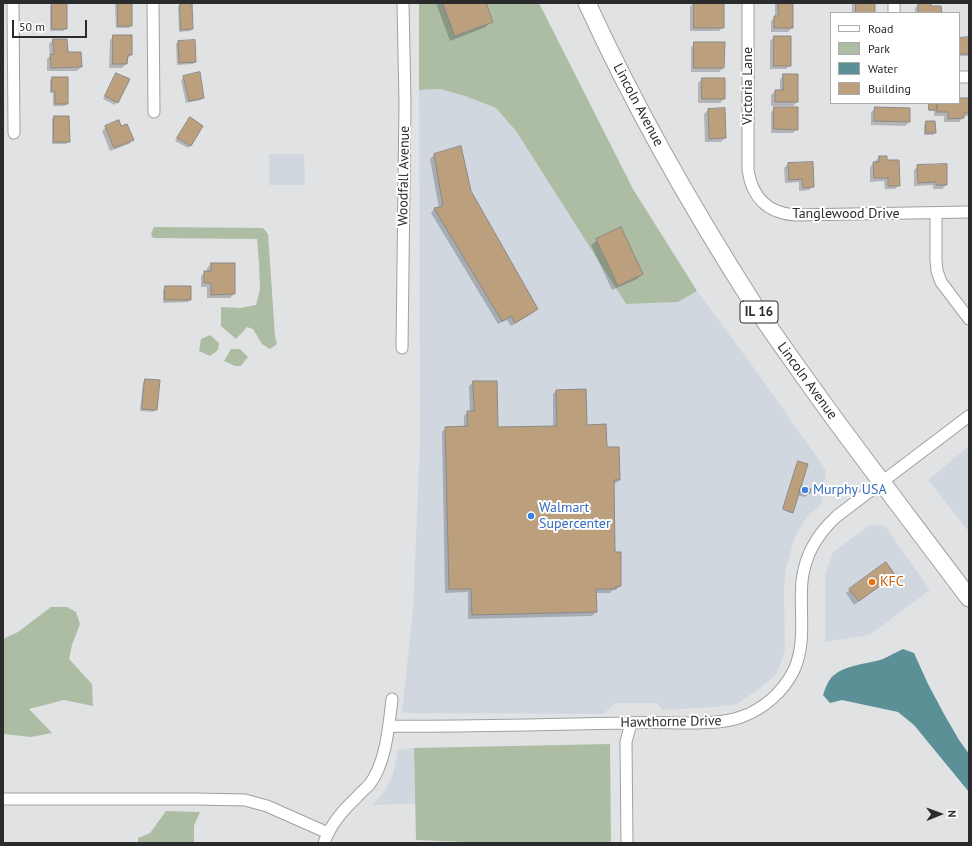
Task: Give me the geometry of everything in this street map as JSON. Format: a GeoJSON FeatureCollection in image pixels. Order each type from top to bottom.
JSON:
{"type":"FeatureCollection","features":[{"type":"Feature","properties":{"kind":"main road","name":"Lincoln Avenue"},"geometry":{"type":"LineString","coordinates":[[587,3],[635,102],[673,172],[713,240],[755,306],[796,366],[881,482],[969,598]]}},
{"type":"Feature","properties":{"kind":"street"},"geometry":{"type":"LineString","coordinates":[[13,3],[14,133]]}},
{"type":"Feature","properties":{"kind":"street"},"geometry":{"type":"LineString","coordinates":[[152,3],[154,112]]}},
{"type":"Feature","properties":{"kind":"street","name":"Woodfall Avenue"},"geometry":{"type":"LineString","coordinates":[[402,348],[405,102],[403,3]]}},
{"type":"Feature","properties":{"kind":"street","name":"Victoria Lane"},"geometry":{"type":"LineString","coordinates":[[748,3],[748,170]]}},
{"type":"Feature","properties":{"kind":"street","name":"Tanglewood Drive"},"geometry":{"type":"LineString","coordinates":[[748,170],[753,190],[760,200],[767,207],[786,215],[969,212]]}},
{"type":"Feature","properties":{"kind":"street"},"geometry":{"type":"LineString","coordinates":[[936,213],[937,271],[942,282],[969,319]]}},
{"type":"Feature","properties":{"kind":"street","name":"Hawthorne Drive"},"geometry":{"type":"LineString","coordinates":[[389,726],[450,727],[630,722],[712,722],[727,721],[755,711],[776,695],[785,684],[799,655],[802,640],[802,580],[804,566],[816,538],[837,516],[969,416]]}},
{"type":"Feature","properties":{"kind":"street"},"geometry":{"type":"LineString","coordinates":[[3,799],[245,800],[267,806],[326,838],[334,823],[369,785],[378,771],[389,726],[392,699]]}},
{"type":"Feature","properties":{"kind":"street"},"geometry":{"type":"LineString","coordinates":[[627,843],[626,742],[630,722]]}},
{"type":"Feature","properties":{"kind":"shaded area"},"geometry":{"type":"Polygon","coordinates":[[[440,89],[465,96],[496,108],[516,131],[626,304],[678,302],[697,291],[754,368],[826,470],[821,504],[806,518],[795,536],[786,568],[784,590],[785,651],[776,675],[737,704],[717,707],[662,710],[657,703],[616,703],[603,714],[402,713],[413,609],[420,444],[419,90],[440,89]]]}},
{"type":"Feature","properties":{"kind":"shaded area"},"geometry":{"type":"Polygon","coordinates":[[[269,154],[304,154],[305,185],[269,185],[269,154]]]}},
{"type":"Feature","properties":{"kind":"shaded area"},"geometry":{"type":"Polygon","coordinates":[[[969,446],[969,532],[928,480],[969,446]]]}},
{"type":"Feature","properties":{"kind":"shaded area"},"geometry":{"type":"Polygon","coordinates":[[[870,525],[885,526],[930,590],[870,635],[825,642],[825,576],[833,552],[870,525]]]}},
{"type":"Feature","properties":{"kind":"shaded area"},"geometry":{"type":"Polygon","coordinates":[[[414,748],[415,804],[372,805],[385,791],[393,774],[398,750],[414,748]]]}},
{"type":"Feature","properties":{"kind":"green space"},"geometry":{"type":"Polygon","coordinates":[[[419,3],[539,3],[633,189],[697,291],[678,302],[626,304],[516,131],[496,108],[465,96],[440,89],[419,90],[419,3]]]}},
{"type":"Feature","properties":{"kind":"green space"},"geometry":{"type":"Polygon","coordinates":[[[154,227],[263,228],[268,234],[275,336],[277,344],[270,349],[262,344],[253,329],[247,327],[236,339],[221,326],[221,307],[240,308],[256,305],[260,289],[257,239],[153,238],[151,234],[154,227]]]}},
{"type":"Feature","properties":{"kind":"green space"},"geometry":{"type":"Polygon","coordinates":[[[210,335],[219,343],[218,350],[210,356],[199,351],[201,339],[210,335]]]}},
{"type":"Feature","properties":{"kind":"green space"},"geometry":{"type":"Polygon","coordinates":[[[231,349],[240,349],[248,357],[241,366],[235,366],[224,361],[231,349]]]}},
{"type":"Feature","properties":{"kind":"green space"},"geometry":{"type":"Polygon","coordinates":[[[51,607],[67,607],[76,612],[80,624],[72,645],[69,659],[92,684],[93,706],[64,700],[29,709],[52,733],[31,737],[3,734],[3,639],[18,632],[51,607]]]}},
{"type":"Feature","properties":{"kind":"green space"},"geometry":{"type":"Polygon","coordinates":[[[610,744],[611,843],[489,843],[416,840],[414,748],[610,744]]]}},
{"type":"Feature","properties":{"kind":"green space"},"geometry":{"type":"Polygon","coordinates":[[[166,811],[200,812],[194,826],[194,843],[138,843],[138,838],[150,833],[166,811]]]}},
{"type":"Feature","properties":{"kind":"water"},"geometry":{"type":"Polygon","coordinates":[[[903,649],[914,653],[944,714],[969,754],[969,792],[914,725],[898,712],[842,700],[830,703],[823,695],[831,678],[842,670],[883,659],[903,649]]]}},
{"type":"Feature","properties":{"kind":"building"},"geometry":{"type":"Polygon","coordinates":[[[52,3],[67,3],[67,29],[52,29],[52,3]]]}},
{"type":"Feature","properties":{"kind":"building"},"geometry":{"type":"Polygon","coordinates":[[[118,3],[132,3],[132,26],[118,26],[118,3]]]}},
{"type":"Feature","properties":{"kind":"building"},"geometry":{"type":"Polygon","coordinates":[[[180,3],[192,3],[193,29],[181,30],[180,3]]]}},
{"type":"Feature","properties":{"kind":"building"},"geometry":{"type":"Polygon","coordinates":[[[443,3],[486,3],[493,22],[455,36],[443,3]]]}},
{"type":"Feature","properties":{"kind":"building"},"geometry":{"type":"Polygon","coordinates":[[[694,3],[724,3],[724,28],[694,28],[694,3]]]}},
{"type":"Feature","properties":{"kind":"building"},"geometry":{"type":"Polygon","coordinates":[[[778,3],[793,3],[793,28],[774,28],[774,16],[778,16],[778,3]]]}},
{"type":"Feature","properties":{"kind":"building"},"geometry":{"type":"Polygon","coordinates":[[[856,3],[875,3],[875,12],[856,12],[856,3]]]}},
{"type":"Feature","properties":{"kind":"building"},"geometry":{"type":"Polygon","coordinates":[[[918,3],[931,3],[931,6],[941,6],[942,12],[919,12],[918,3]]]}},
{"type":"Feature","properties":{"kind":"building"},"geometry":{"type":"Polygon","coordinates":[[[113,35],[132,35],[132,55],[128,55],[127,64],[113,64],[113,35]]]}},
{"type":"Feature","properties":{"kind":"building"},"geometry":{"type":"Polygon","coordinates":[[[774,36],[791,36],[791,66],[774,66],[774,36]]]}},
{"type":"Feature","properties":{"kind":"building"},"geometry":{"type":"Polygon","coordinates":[[[969,37],[969,54],[960,54],[960,38],[969,37]]]}},
{"type":"Feature","properties":{"kind":"building"},"geometry":{"type":"Polygon","coordinates":[[[53,39],[67,39],[68,52],[81,52],[82,67],[51,68],[50,54],[54,54],[53,39]]]}},
{"type":"Feature","properties":{"kind":"building"},"geometry":{"type":"Polygon","coordinates":[[[195,40],[196,62],[179,63],[178,41],[195,40]]]}},
{"type":"Feature","properties":{"kind":"building"},"geometry":{"type":"Polygon","coordinates":[[[694,42],[725,42],[724,68],[694,68],[694,42]]]}},
{"type":"Feature","properties":{"kind":"building"},"geometry":{"type":"Polygon","coordinates":[[[200,72],[204,98],[189,101],[183,76],[200,72]]]}},
{"type":"Feature","properties":{"kind":"building"},"geometry":{"type":"Polygon","coordinates":[[[116,73],[130,79],[118,103],[105,96],[116,73]]]}},
{"type":"Feature","properties":{"kind":"building"},"geometry":{"type":"Polygon","coordinates":[[[783,74],[798,74],[798,102],[775,102],[775,90],[783,90],[783,74]]]}},
{"type":"Feature","properties":{"kind":"building"},"geometry":{"type":"Polygon","coordinates":[[[52,77],[68,77],[68,104],[55,104],[55,91],[52,91],[52,77]]]}},
{"type":"Feature","properties":{"kind":"building"},"geometry":{"type":"Polygon","coordinates":[[[702,78],[725,78],[725,99],[702,99],[702,78]]]}},
{"type":"Feature","properties":{"kind":"building"},"geometry":{"type":"Polygon","coordinates":[[[960,98],[969,98],[969,113],[964,113],[964,118],[948,119],[948,112],[937,112],[937,104],[960,104],[960,98]]]}},
{"type":"Feature","properties":{"kind":"building"},"geometry":{"type":"Polygon","coordinates":[[[929,104],[936,104],[937,110],[929,110],[929,104]]]}},
{"type":"Feature","properties":{"kind":"building"},"geometry":{"type":"Polygon","coordinates":[[[774,107],[798,107],[798,130],[774,129],[774,107]]]}},
{"type":"Feature","properties":{"kind":"building"},"geometry":{"type":"Polygon","coordinates":[[[875,107],[910,108],[910,122],[874,121],[875,107]]]}},
{"type":"Feature","properties":{"kind":"building"},"geometry":{"type":"Polygon","coordinates":[[[725,108],[726,138],[709,139],[708,109],[725,108]]]}},
{"type":"Feature","properties":{"kind":"building"},"geometry":{"type":"Polygon","coordinates":[[[54,116],[69,116],[70,142],[54,142],[54,116]]]}},
{"type":"Feature","properties":{"kind":"building"},"geometry":{"type":"Polygon","coordinates":[[[190,117],[203,126],[191,146],[177,138],[190,117]]]}},
{"type":"Feature","properties":{"kind":"building"},"geometry":{"type":"Polygon","coordinates":[[[119,120],[121,126],[127,124],[134,140],[114,148],[105,126],[119,120]]]}},
{"type":"Feature","properties":{"kind":"building"},"geometry":{"type":"Polygon","coordinates":[[[926,121],[935,121],[936,133],[926,133],[926,121]]]}},
{"type":"Feature","properties":{"kind":"building"},"geometry":{"type":"Polygon","coordinates":[[[461,146],[471,191],[538,309],[515,323],[511,316],[502,321],[434,208],[443,206],[434,154],[461,146]]]}},
{"type":"Feature","properties":{"kind":"building"},"geometry":{"type":"Polygon","coordinates":[[[879,156],[887,156],[887,160],[899,160],[900,186],[888,186],[888,178],[874,178],[873,162],[879,162],[879,156]]]}},
{"type":"Feature","properties":{"kind":"building"},"geometry":{"type":"Polygon","coordinates":[[[813,162],[814,187],[803,188],[802,179],[789,180],[788,163],[813,162]]]}},
{"type":"Feature","properties":{"kind":"building"},"geometry":{"type":"Polygon","coordinates":[[[947,164],[947,185],[936,185],[936,182],[918,183],[917,165],[947,164]]]}},
{"type":"Feature","properties":{"kind":"building"},"geometry":{"type":"Polygon","coordinates":[[[621,227],[643,274],[618,286],[596,239],[621,227]]]}},
{"type":"Feature","properties":{"kind":"building"},"geometry":{"type":"Polygon","coordinates":[[[211,263],[235,263],[235,294],[211,295],[211,283],[204,283],[204,271],[211,271],[211,263]]]}},
{"type":"Feature","properties":{"kind":"building"},"geometry":{"type":"Polygon","coordinates":[[[165,286],[191,286],[191,300],[165,300],[165,286]]]}},
{"type":"Feature","properties":{"kind":"building"},"geometry":{"type":"Polygon","coordinates":[[[145,379],[160,380],[157,410],[142,409],[145,379]]]}},
{"type":"Feature","properties":{"kind":"building","name":"Walmart Supercenter"},"geometry":{"type":"Polygon","coordinates":[[[473,381],[497,381],[498,427],[557,426],[556,390],[586,389],[587,425],[606,424],[607,447],[619,447],[620,480],[614,480],[615,552],[621,552],[621,586],[615,587],[615,589],[596,589],[597,612],[472,615],[471,589],[449,589],[445,427],[468,426],[467,411],[474,411],[473,381]]]}},
{"type":"Feature","properties":{"kind":"building","name":"Murphy USA"},"geometry":{"type":"Polygon","coordinates":[[[798,461],[808,464],[793,513],[783,509],[798,461]]]}},
{"type":"Feature","properties":{"kind":"building","name":"Murphy USA"},"geometry":{"type":"Polygon","coordinates":[[[801,486],[811,489],[810,493],[799,491],[801,486]]]}},
{"type":"Feature","properties":{"kind":"building","name":"KFC"},"geometry":{"type":"Polygon","coordinates":[[[886,562],[895,575],[859,601],[849,589],[886,562]]]}},
{"type":"Feature","properties":{"kind":"place","name":"Murphy USA"},"geometry":{"type":"Point","coordinates":[805,490]}},
{"type":"Feature","properties":{"kind":"place","name":"Walmart Supercenter"},"geometry":{"type":"Point","coordinates":[531,516]}},
{"type":"Feature","properties":{"kind":"place","name":"KFC"},"geometry":{"type":"Point","coordinates":[872,582]}}]}
